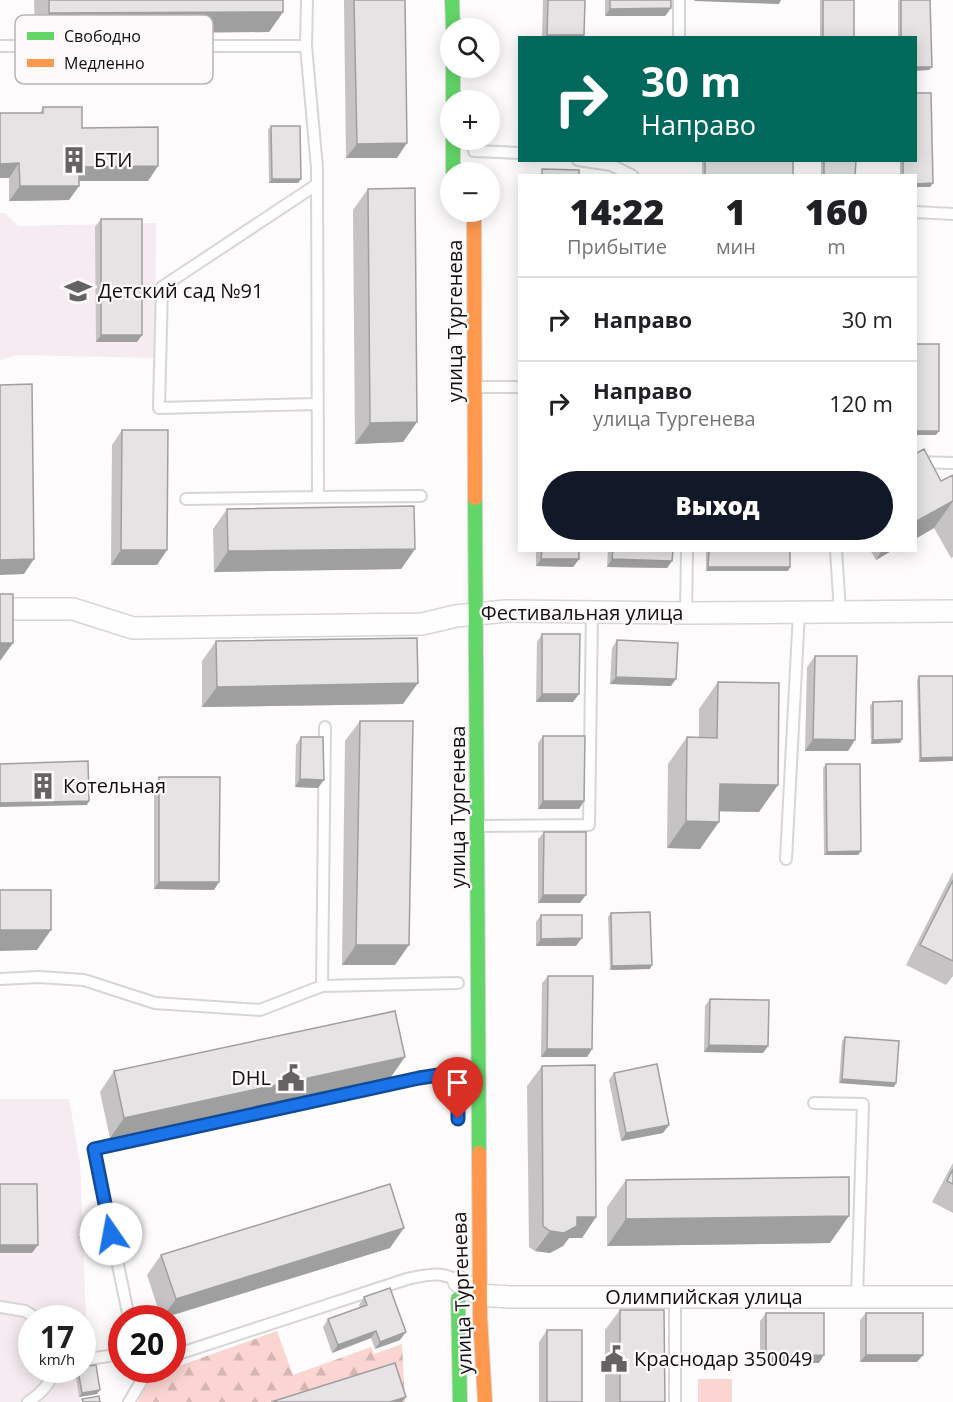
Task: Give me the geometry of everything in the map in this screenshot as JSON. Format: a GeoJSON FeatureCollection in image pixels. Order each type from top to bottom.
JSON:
{"type":"FeatureCollection","features":[{"type":"Feature","properties":{"kind":"main road"},"geometry":{"type":"LineString","coordinates":[[452,0],[453,18]]}},
{"type":"Feature","properties":{"kind":"main road","name":"улица Тургенева"},"geometry":{"type":"LineString","coordinates":[[474,222],[475,387],[461,615],[477,826],[480,1295],[485,1402]]}},
{"type":"Feature","properties":{"kind":"main road","name":"улица Тургенева"},"geometry":{"type":"LineString","coordinates":[[459,1276],[460,1402]]}},
{"type":"Feature","properties":{"kind":"street","name":"Фестивальная улица"},"geometry":{"type":"LineString","coordinates":[[0,609],[73,609],[133,628],[422,624],[461,615],[506,611],[686,613],[953,611]]}},
{"type":"Feature","properties":{"kind":"street","name":"Олимпийская улица"},"geometry":{"type":"LineString","coordinates":[[459,1276],[480,1295],[510,1297],[953,1298]]}},
{"type":"Feature","properties":{"kind":"lane"},"geometry":{"type":"LineString","coordinates":[[307,0],[306,46],[317,168],[318,497]]}},
{"type":"Feature","properties":{"kind":"lane"},"geometry":{"type":"LineString","coordinates":[[679,0],[679,36]]}},
{"type":"Feature","properties":{"kind":"lane"},"geometry":{"type":"LineString","coordinates":[[213,46],[306,46]]}},
{"type":"Feature","properties":{"kind":"lane"},"geometry":{"type":"LineString","coordinates":[[474,151],[518,153]]}},
{"type":"Feature","properties":{"kind":"lane"},"geometry":{"type":"LineString","coordinates":[[611,163],[630,174]]}},
{"type":"Feature","properties":{"kind":"lane"},"geometry":{"type":"LineString","coordinates":[[316,184],[162,286],[159,408],[317,405]]}},
{"type":"Feature","properties":{"kind":"lane"},"geometry":{"type":"LineString","coordinates":[[917,212],[953,214]]}},
{"type":"Feature","properties":{"kind":"lane"},"geometry":{"type":"LineString","coordinates":[[475,387],[518,387]]}},
{"type":"Feature","properties":{"kind":"lane"},"geometry":{"type":"LineString","coordinates":[[917,462],[953,463]]}},
{"type":"Feature","properties":{"kind":"lane"},"geometry":{"type":"LineString","coordinates":[[186,499],[421,496]]}},
{"type":"Feature","properties":{"kind":"lane"},"geometry":{"type":"LineString","coordinates":[[686,613],[687,552]]}},
{"type":"Feature","properties":{"kind":"lane"},"geometry":{"type":"LineString","coordinates":[[836,552],[840,612]]}},
{"type":"Feature","properties":{"kind":"lane"},"geometry":{"type":"LineString","coordinates":[[477,826],[589,825],[592,612]]}},
{"type":"Feature","properties":{"kind":"lane"},"geometry":{"type":"LineString","coordinates":[[786,859],[799,612]]}},
{"type":"Feature","properties":{"kind":"lane"},"geometry":{"type":"LineString","coordinates":[[322,986],[325,728]]}},
{"type":"Feature","properties":{"kind":"lane"},"geometry":{"type":"LineString","coordinates":[[0,979],[39,977],[84,980],[156,1003],[260,1010],[322,986],[458,983]]}},
{"type":"Feature","properties":{"kind":"lane"},"geometry":{"type":"LineString","coordinates":[[126,1305],[94,1149],[419,1078],[458,1072]]}},
{"type":"Feature","properties":{"kind":"lane"},"geometry":{"type":"LineString","coordinates":[[814,1103],[863,1104],[857,1297]]}},
{"type":"Feature","properties":{"kind":"lane"},"geometry":{"type":"LineString","coordinates":[[186,1351],[407,1279],[437,1274],[459,1276]]}},
{"type":"Feature","properties":{"kind":"lane"},"geometry":{"type":"LineString","coordinates":[[675,1297],[675,1402]]}},
{"type":"Feature","properties":{"kind":"lane"},"geometry":{"type":"LineString","coordinates":[[0,1307],[18,1310]]}},
{"type":"Feature","properties":{"kind":"lane"},"geometry":{"type":"LineString","coordinates":[[28,1402],[42,1393],[48,1383]]}},
{"type":"Feature","properties":{"kind":"lane"},"geometry":{"type":"LineString","coordinates":[[129,1402],[140,1383]]}},
{"type":"Feature","properties":{"kind":"shaded area","name":"Детский сад №91"},"geometry":{"type":"Polygon","coordinates":[[[0,213],[5,213],[18,226],[156,223],[155,358],[19,355],[0,360],[0,213]]]}},
{"type":"Feature","properties":{"kind":"shaded area"},"geometry":{"type":"Polygon","coordinates":[[[0,1099],[69,1099],[80,1163],[85,1305],[18,1305],[18,1383],[77,1383],[80,1402],[0,1402],[0,1099]]]}},
{"type":"Feature","properties":{"kind":"green space"},"geometry":{"type":"Polygon","coordinates":[[[277,1331],[293,1375],[371,1347],[374,1354],[402,1344],[405,1402],[138,1402],[147,1383],[186,1383],[186,1363],[277,1331]]]}},
{"type":"Feature","properties":{"kind":"green space"},"geometry":{"type":"Polygon","coordinates":[[[698,1379],[732,1379],[732,1402],[698,1402],[698,1379]]]}},
{"type":"Feature","properties":{"kind":"building"},"geometry":{"type":"Polygon","coordinates":[[[49,0],[283,0],[283,12],[49,13],[49,0]]]}},
{"type":"Feature","properties":{"kind":"building"},"geometry":{"type":"Polygon","coordinates":[[[354,0],[405,0],[407,143],[357,144],[354,0]]]}},
{"type":"Feature","properties":{"kind":"building"},"geometry":{"type":"Polygon","coordinates":[[[548,0],[585,0],[584,35],[547,35],[548,0]]]}},
{"type":"Feature","properties":{"kind":"building"},"geometry":{"type":"Polygon","coordinates":[[[610,0],[671,0],[671,8],[610,9],[610,0]]]}},
{"type":"Feature","properties":{"kind":"building"},"geometry":{"type":"Polygon","coordinates":[[[823,0],[854,0],[854,36],[823,36],[823,0]]]}},
{"type":"Feature","properties":{"kind":"building"},"geometry":{"type":"Polygon","coordinates":[[[901,0],[930,0],[932,67],[917,67],[917,36],[901,36],[901,0]]]}},
{"type":"Feature","properties":{"kind":"building"},"geometry":{"type":"Polygon","coordinates":[[[917,93],[931,93],[933,183],[917,184],[917,174],[903,174],[903,162],[917,162],[917,93]]]}},
{"type":"Feature","properties":{"kind":"building","name":"БТИ"},"geometry":{"type":"Polygon","coordinates":[[[43,107],[82,107],[82,128],[158,127],[158,166],[79,167],[79,186],[20,186],[19,163],[0,164],[0,113],[43,113],[43,107]]]}},
{"type":"Feature","properties":{"kind":"building"},"geometry":{"type":"Polygon","coordinates":[[[271,126],[300,126],[301,179],[272,179],[271,126]]]}},
{"type":"Feature","properties":{"kind":"building"},"geometry":{"type":"Polygon","coordinates":[[[705,162],[793,162],[793,174],[705,174],[705,162]]]}},
{"type":"Feature","properties":{"kind":"building"},"geometry":{"type":"Polygon","coordinates":[[[824,162],[856,162],[855,174],[824,174],[824,162]]]}},
{"type":"Feature","properties":{"kind":"building"},"geometry":{"type":"Polygon","coordinates":[[[542,169],[579,170],[579,174],[542,174],[542,169]]]}},
{"type":"Feature","properties":{"kind":"building"},"geometry":{"type":"Polygon","coordinates":[[[415,188],[417,422],[370,423],[368,189],[415,188]]]}},
{"type":"Feature","properties":{"kind":"building"},"geometry":{"type":"Polygon","coordinates":[[[101,219],[142,219],[142,335],[101,335],[101,219]]]}},
{"type":"Feature","properties":{"kind":"building"},"geometry":{"type":"Polygon","coordinates":[[[917,344],[939,344],[939,431],[917,431],[917,344]]]}},
{"type":"Feature","properties":{"kind":"building"},"geometry":{"type":"Polygon","coordinates":[[[32,384],[34,559],[0,560],[0,385],[32,384]]]}},
{"type":"Feature","properties":{"kind":"building"},"geometry":{"type":"Polygon","coordinates":[[[122,430],[168,430],[167,550],[121,550],[122,430]]]}},
{"type":"Feature","properties":{"kind":"building"},"geometry":{"type":"Polygon","coordinates":[[[924,449],[941,481],[953,475],[953,501],[917,521],[917,453],[924,449]]]}},
{"type":"Feature","properties":{"kind":"building"},"geometry":{"type":"Polygon","coordinates":[[[414,506],[415,549],[228,551],[227,509],[414,506]]]}},
{"type":"Feature","properties":{"kind":"building"},"geometry":{"type":"Polygon","coordinates":[[[542,552],[579,552],[579,559],[541,559],[542,552]]]}},
{"type":"Feature","properties":{"kind":"building"},"geometry":{"type":"Polygon","coordinates":[[[613,552],[673,552],[672,561],[612,559],[613,552]]]}},
{"type":"Feature","properties":{"kind":"building"},"geometry":{"type":"Polygon","coordinates":[[[709,552],[790,552],[790,567],[708,567],[709,552]]]}},
{"type":"Feature","properties":{"kind":"building"},"geometry":{"type":"Polygon","coordinates":[[[0,594],[13,594],[13,643],[0,643],[0,594]]]}},
{"type":"Feature","properties":{"kind":"building"},"geometry":{"type":"Polygon","coordinates":[[[542,634],[580,634],[579,694],[542,694],[542,634]]]}},
{"type":"Feature","properties":{"kind":"building"},"geometry":{"type":"Polygon","coordinates":[[[417,638],[418,683],[217,687],[216,641],[417,638]]]}},
{"type":"Feature","properties":{"kind":"building"},"geometry":{"type":"Polygon","coordinates":[[[617,640],[678,643],[676,679],[616,677],[617,640]]]}},
{"type":"Feature","properties":{"kind":"building"},"geometry":{"type":"Polygon","coordinates":[[[815,656],[857,656],[855,740],[813,739],[815,656]]]}},
{"type":"Feature","properties":{"kind":"building"},"geometry":{"type":"Polygon","coordinates":[[[919,676],[953,676],[953,757],[921,758],[919,676]]]}},
{"type":"Feature","properties":{"kind":"building"},"geometry":{"type":"Polygon","coordinates":[[[718,682],[779,683],[778,785],[720,784],[719,822],[686,821],[687,737],[717,738],[718,682]]]}},
{"type":"Feature","properties":{"kind":"building"},"geometry":{"type":"Polygon","coordinates":[[[902,701],[902,739],[873,740],[873,702],[902,701]]]}},
{"type":"Feature","properties":{"kind":"building"},"geometry":{"type":"Polygon","coordinates":[[[360,721],[413,721],[409,945],[356,945],[360,721]]]}},
{"type":"Feature","properties":{"kind":"building"},"geometry":{"type":"Polygon","coordinates":[[[543,736],[585,736],[584,801],[543,801],[543,736]]]}},
{"type":"Feature","properties":{"kind":"building"},"geometry":{"type":"Polygon","coordinates":[[[301,737],[323,737],[324,780],[300,779],[301,737]]]}},
{"type":"Feature","properties":{"kind":"building","name":"Котельная"},"geometry":{"type":"Polygon","coordinates":[[[88,761],[89,801],[0,803],[0,764],[88,761]]]}},
{"type":"Feature","properties":{"kind":"building"},"geometry":{"type":"Polygon","coordinates":[[[826,764],[860,764],[861,851],[827,852],[826,764]]]}},
{"type":"Feature","properties":{"kind":"building"},"geometry":{"type":"Polygon","coordinates":[[[159,777],[220,777],[219,882],[159,882],[159,777]]]}},
{"type":"Feature","properties":{"kind":"building"},"geometry":{"type":"Polygon","coordinates":[[[544,832],[586,832],[586,895],[543,895],[544,832]]]}},
{"type":"Feature","properties":{"kind":"building"},"geometry":{"type":"Polygon","coordinates":[[[953,880],[953,961],[920,945],[953,880]]]}},
{"type":"Feature","properties":{"kind":"building"},"geometry":{"type":"Polygon","coordinates":[[[0,890],[51,890],[51,930],[0,930],[0,890]]]}},
{"type":"Feature","properties":{"kind":"building"},"geometry":{"type":"Polygon","coordinates":[[[650,912],[652,965],[612,966],[611,913],[650,912]]]}},
{"type":"Feature","properties":{"kind":"building"},"geometry":{"type":"Polygon","coordinates":[[[541,915],[582,915],[582,938],[541,939],[541,915]]]}},
{"type":"Feature","properties":{"kind":"building"},"geometry":{"type":"Polygon","coordinates":[[[548,976],[593,976],[592,1049],[547,1049],[548,976]]]}},
{"type":"Feature","properties":{"kind":"building"},"geometry":{"type":"Polygon","coordinates":[[[710,999],[769,1000],[768,1046],[709,1045],[710,999]]]}},
{"type":"Feature","properties":{"kind":"building"},"geometry":{"type":"Polygon","coordinates":[[[395,1011],[405,1057],[124,1118],[114,1071],[395,1011]]]}},
{"type":"Feature","properties":{"kind":"building"},"geometry":{"type":"Polygon","coordinates":[[[845,1037],[899,1041],[896,1083],[842,1079],[845,1037]]]}},
{"type":"Feature","properties":{"kind":"building"},"geometry":{"type":"Polygon","coordinates":[[[657,1064],[669,1125],[626,1133],[614,1073],[657,1064]]]}},
{"type":"Feature","properties":{"kind":"building"},"geometry":{"type":"Polygon","coordinates":[[[595,1065],[596,1217],[577,1217],[577,1226],[564,1233],[550,1231],[543,1226],[542,1066],[595,1065]]]}},
{"type":"Feature","properties":{"kind":"building"},"geometry":{"type":"Polygon","coordinates":[[[953,1169],[953,1184],[947,1181],[953,1169]]]}},
{"type":"Feature","properties":{"kind":"building"},"geometry":{"type":"Polygon","coordinates":[[[849,1177],[849,1216],[626,1219],[626,1180],[849,1177]]]}},
{"type":"Feature","properties":{"kind":"building"},"geometry":{"type":"Polygon","coordinates":[[[0,1184],[37,1184],[38,1245],[0,1245],[0,1184]]]}},
{"type":"Feature","properties":{"kind":"building"},"geometry":{"type":"Polygon","coordinates":[[[390,1184],[404,1228],[176,1299],[161,1255],[390,1184]]]}},
{"type":"Feature","properties":{"kind":"building"},"geometry":{"type":"Polygon","coordinates":[[[390,1288],[406,1332],[380,1342],[376,1331],[338,1345],[328,1319],[367,1305],[364,1297],[390,1288]]]}},
{"type":"Feature","properties":{"kind":"building"},"geometry":{"type":"Polygon","coordinates":[[[620,1310],[664,1310],[665,1402],[620,1402],[620,1310]]]}},
{"type":"Feature","properties":{"kind":"building"},"geometry":{"type":"Polygon","coordinates":[[[766,1313],[824,1313],[824,1355],[766,1356],[766,1313]]]}},
{"type":"Feature","properties":{"kind":"building"},"geometry":{"type":"Polygon","coordinates":[[[866,1313],[923,1313],[923,1355],[866,1355],[866,1313]]]}},
{"type":"Feature","properties":{"kind":"building"},"geometry":{"type":"Polygon","coordinates":[[[547,1330],[582,1330],[582,1402],[547,1402],[547,1330]]]}},
{"type":"Feature","properties":{"kind":"building"},"geometry":{"type":"Polygon","coordinates":[[[395,1363],[406,1397],[390,1402],[271,1402],[395,1363]]]}},
{"type":"Feature","properties":{"kind":"building"},"geometry":{"type":"Polygon","coordinates":[[[96,1365],[100,1390],[82,1393],[80,1383],[96,1383],[96,1365]]]}},
{"type":"Feature","properties":{"kind":"building"},"geometry":{"type":"Polygon","coordinates":[[[99,1396],[100,1402],[83,1402],[82,1399],[99,1396]]]}},
{"type":"Feature","properties":{"kind":"traffic: fast"},"geometry":{"type":"LineString","coordinates":[[452,0],[453,18]]}},
{"type":"Feature","properties":{"kind":"traffic: fast"},"geometry":{"type":"LineString","coordinates":[[453,78],[453,90]]}},
{"type":"Feature","properties":{"kind":"traffic: fast"},"geometry":{"type":"LineString","coordinates":[[453,150],[453,162]]}},
{"type":"Feature","properties":{"kind":"traffic: fast"},"geometry":{"type":"LineString","coordinates":[[475,498],[479,1153]]}},
{"type":"Feature","properties":{"kind":"traffic: fast"},"geometry":{"type":"LineString","coordinates":[[458,1299],[460,1402]]}},
{"type":"Feature","properties":{"kind":"traffic: slow"},"geometry":{"type":"LineString","coordinates":[[474,222],[475,498]]}},
{"type":"Feature","properties":{"kind":"traffic: slow"},"geometry":{"type":"LineString","coordinates":[[479,1153],[480,1317],[485,1402]]}},
{"type":"Feature","properties":{"kind":"place","name":"БТИ"},"geometry":{"type":"Point","coordinates":[74,160]}},
{"type":"Feature","properties":{"kind":"place","name":"Детский сад №91"},"geometry":{"type":"Point","coordinates":[78,291]}},
{"type":"Feature","properties":{"kind":"place","name":"Котельная"},"geometry":{"type":"Point","coordinates":[43,786]}},
{"type":"Feature","properties":{"kind":"place","name":"DHL"},"geometry":{"type":"Point","coordinates":[291,1078]}},
{"type":"Feature","properties":{"kind":"place","name":"Краснодар 350049"},"geometry":{"type":"Point","coordinates":[614,1359]}},
{"type":"Feature","properties":{"kind":"route"},"geometry":{"type":"LineString","coordinates":[[111,1234],[94,1149],[419,1078],[458,1072],[458,1119]]}}]}
